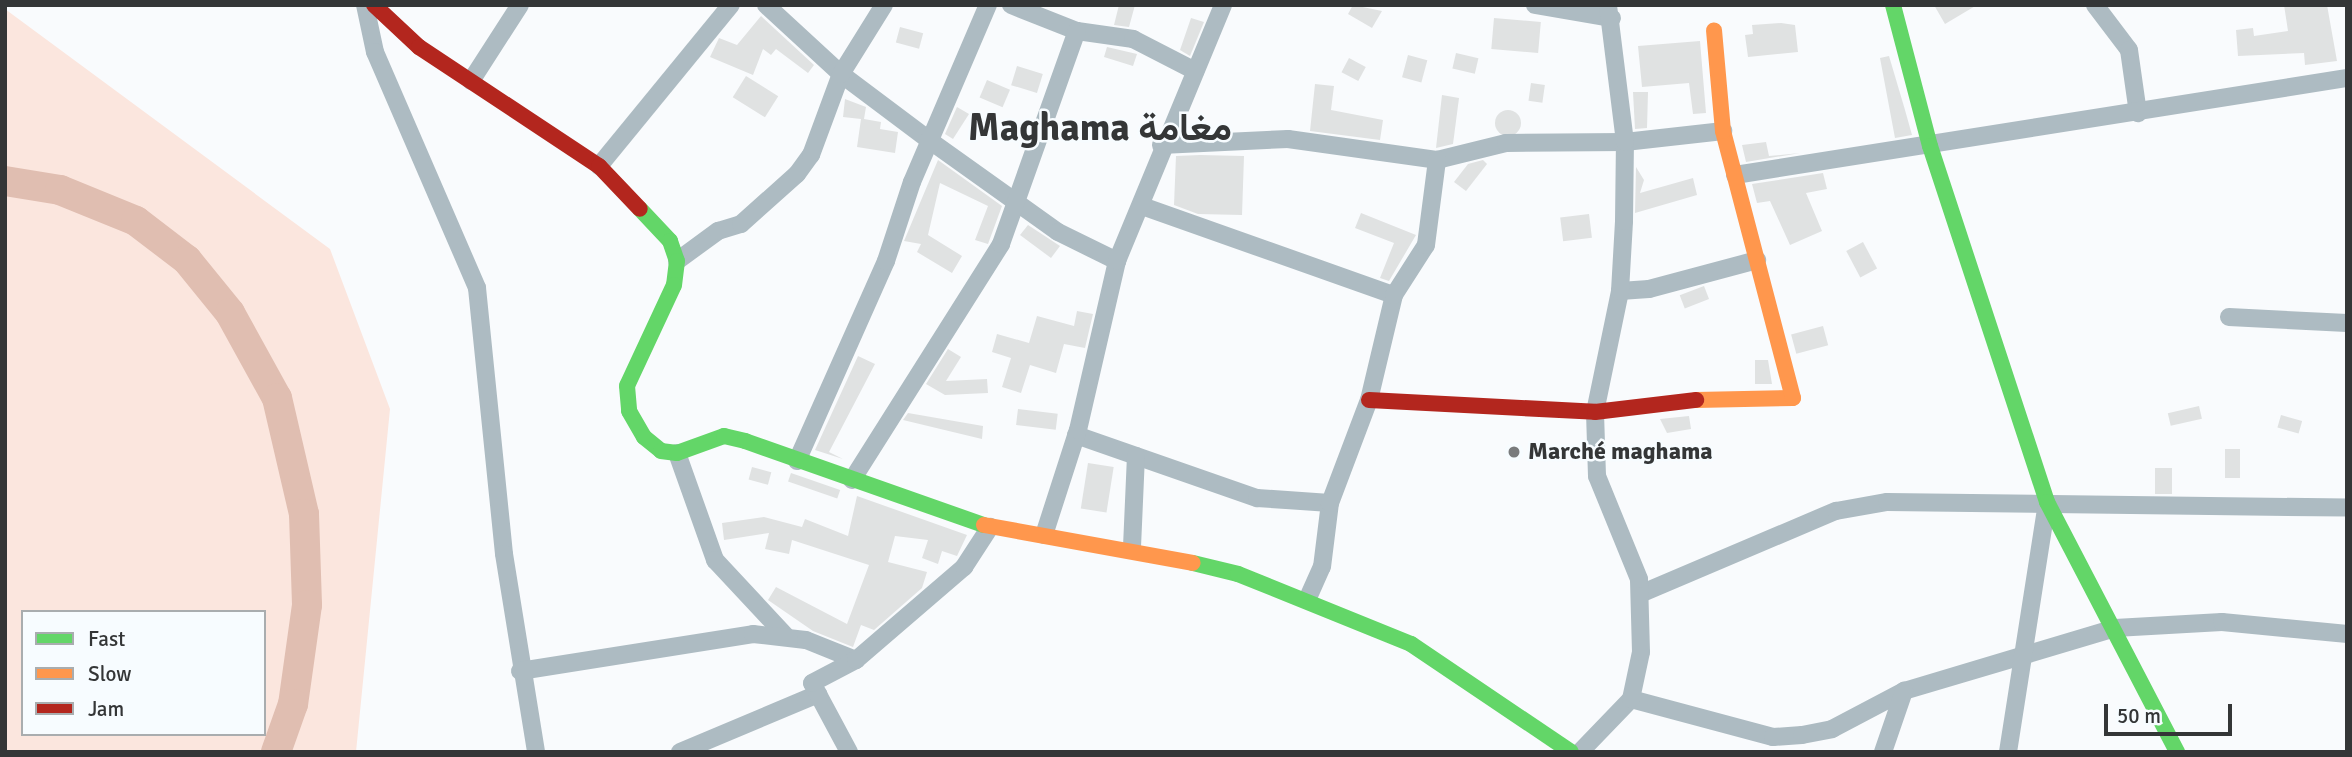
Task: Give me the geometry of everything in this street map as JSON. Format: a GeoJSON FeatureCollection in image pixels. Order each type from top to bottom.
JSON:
{"type":"FeatureCollection","features":[{"type":"Feature","properties":{"kind":"street"},"geometry":{"type":"LineString","coordinates":[[365,5],[375,52],[477,288],[520,671],[536,752]]}},
{"type":"Feature","properties":{"kind":"street"},"geometry":{"type":"LineString","coordinates":[[374,5],[471,81],[599,166],[653,219],[677,261],[674,285],[626,387],[643,437],[661,451],[677,453],[724,436],[990,527],[1132,547],[1307,600],[1410,644],[1571,752]]}},
{"type":"Feature","properties":{"kind":"street"},"geometry":{"type":"LineString","coordinates":[[471,81],[520,5]]}},
{"type":"Feature","properties":{"kind":"street"},"geometry":{"type":"LineString","coordinates":[[599,166],[731,5]]}},
{"type":"Feature","properties":{"kind":"street"},"geometry":{"type":"LineString","coordinates":[[766,5],[841,74],[929,140],[1019,201],[1058,232],[1116,261]]}},
{"type":"Feature","properties":{"kind":"street"},"geometry":{"type":"LineString","coordinates":[[677,261],[718,231],[741,224],[797,174],[811,155],[841,74],[884,5]]}},
{"type":"Feature","properties":{"kind":"street"},"geometry":{"type":"LineString","coordinates":[[797,461],[886,261],[929,140],[988,5]]}},
{"type":"Feature","properties":{"kind":"street"},"geometry":{"type":"LineString","coordinates":[[1011,5],[1077,31],[1133,39],[1195,71]]}},
{"type":"Feature","properties":{"kind":"street"},"geometry":{"type":"LineString","coordinates":[[1044,534],[1076,435],[1116,261],[1142,206],[1161,145],[1223,5]]}},
{"type":"Feature","properties":{"kind":"street"},"geometry":{"type":"LineString","coordinates":[[1535,5],[1610,12],[1625,142],[1620,291],[1595,412],[1597,475],[1640,594],[1641,652],[1631,699],[1580,752]]}},
{"type":"Feature","properties":{"kind":"street"},"geometry":{"type":"LineString","coordinates":[[1893,5],[1930,146],[2047,502],[2178,752]]}},
{"type":"Feature","properties":{"kind":"street"},"geometry":{"type":"LineString","coordinates":[[2095,5],[2129,50],[2138,113]]}},
{"type":"Feature","properties":{"kind":"street"},"geometry":{"type":"LineString","coordinates":[[1369,400],[1595,412],[1695,400],[1793,398],[1723,131],[1714,30]]}},
{"type":"Feature","properties":{"kind":"street"},"geometry":{"type":"LineString","coordinates":[[852,480],[1001,244],[1019,201],[1077,31]]}},
{"type":"Feature","properties":{"kind":"street"},"geometry":{"type":"LineString","coordinates":[[1735,175],[2347,78]]}},
{"type":"Feature","properties":{"kind":"street"},"geometry":{"type":"LineString","coordinates":[[1161,145],[1288,139],[1437,160],[1506,143],[1625,142],[1723,131]]}},
{"type":"Feature","properties":{"kind":"street"},"geometry":{"type":"LineString","coordinates":[[1307,600],[1322,567],[1330,503],[1369,400],[1394,295],[1426,245],[1437,160]]}},
{"type":"Feature","properties":{"kind":"street"},"geometry":{"type":"LineString","coordinates":[[1142,206],[1394,295]]}},
{"type":"Feature","properties":{"kind":"street"},"geometry":{"type":"LineString","coordinates":[[1620,291],[1649,289],[1757,260]]}},
{"type":"Feature","properties":{"kind":"street"},"geometry":{"type":"LineString","coordinates":[[2229,317],[2347,323]]}},
{"type":"Feature","properties":{"kind":"street"},"geometry":{"type":"LineString","coordinates":[[1076,435],[1256,498],[1330,503]]}},
{"type":"Feature","properties":{"kind":"street"},"geometry":{"type":"LineString","coordinates":[[677,453],[715,560],[785,635]]}},
{"type":"Feature","properties":{"kind":"street"},"geometry":{"type":"LineString","coordinates":[[1132,547],[1136,456]]}},
{"type":"Feature","properties":{"kind":"street"},"geometry":{"type":"LineString","coordinates":[[1640,594],[1836,511],[1887,502],[2347,508]]}},
{"type":"Feature","properties":{"kind":"street"},"geometry":{"type":"LineString","coordinates":[[2008,752],[2047,502]]}},
{"type":"Feature","properties":{"kind":"street"},"geometry":{"type":"LineString","coordinates":[[849,752],[812,683],[856,660],[964,567],[990,527]]}},
{"type":"Feature","properties":{"kind":"street"},"geometry":{"type":"LineString","coordinates":[[1631,699],[1773,737],[1832,729],[1904,691],[2115,628],[2222,622],[2347,634]]}},
{"type":"Feature","properties":{"kind":"street"},"geometry":{"type":"LineString","coordinates":[[520,671],[753,634],[785,635],[856,660]]}},
{"type":"Feature","properties":{"kind":"street"},"geometry":{"type":"LineString","coordinates":[[1883,752],[1904,691]]}},
{"type":"Feature","properties":{"kind":"street"},"geometry":{"type":"LineString","coordinates":[[680,752],[818,694]]}},
{"type":"Feature","properties":{"kind":"shaded area"},"geometry":{"type":"Polygon","coordinates":[[[5,9],[330,249],[390,409],[356,752],[5,752],[5,9]]]}},
{"type":"Feature","properties":{"kind":"building"},"geometry":{"type":"Polygon","coordinates":[[[1119,5],[1135,5],[1129,27],[1114,25],[1119,5]]]}},
{"type":"Feature","properties":{"kind":"building"},"geometry":{"type":"Polygon","coordinates":[[[1353,5],[1382,11],[1372,28],[1348,14],[1353,5]]]}},
{"type":"Feature","properties":{"kind":"building"},"geometry":{"type":"Polygon","coordinates":[[[1934,5],[1977,5],[1945,24],[1934,5]]]}},
{"type":"Feature","properties":{"kind":"building"},"geometry":{"type":"Polygon","coordinates":[[[2284,5],[2327,5],[2337,61],[2305,65],[2304,53],[2238,56],[2236,30],[2253,28],[2254,36],[2288,31],[2284,5]]]}},
{"type":"Feature","properties":{"kind":"building"},"geometry":{"type":"Polygon","coordinates":[[[761,16],[814,65],[808,73],[776,49],[771,55],[763,49],[753,75],[710,57],[719,38],[737,45],[761,16]]]}},
{"type":"Feature","properties":{"kind":"building"},"geometry":{"type":"Polygon","coordinates":[[[1191,18],[1204,22],[1190,56],[1180,50],[1191,18]]]}},
{"type":"Feature","properties":{"kind":"building"},"geometry":{"type":"Polygon","coordinates":[[[1494,18],[1541,22],[1538,53],[1491,49],[1494,18]]]}},
{"type":"Feature","properties":{"kind":"building"},"geometry":{"type":"Polygon","coordinates":[[[1752,25],[1795,25],[1798,52],[1748,57],[1745,35],[1753,34],[1752,25]]]}},
{"type":"Feature","properties":{"kind":"building"},"geometry":{"type":"Polygon","coordinates":[[[900,27],[923,33],[919,49],[896,42],[900,27]]]}},
{"type":"Feature","properties":{"kind":"building"},"geometry":{"type":"Polygon","coordinates":[[[1700,41],[1706,113],[1693,114],[1689,83],[1642,87],[1638,46],[1700,41]]]}},
{"type":"Feature","properties":{"kind":"building"},"geometry":{"type":"Polygon","coordinates":[[[1107,47],[1137,54],[1133,66],[1104,57],[1107,47]]]}},
{"type":"Feature","properties":{"kind":"building"},"geometry":{"type":"Polygon","coordinates":[[[1456,53],[1478,58],[1475,74],[1452,69],[1456,53]]]}},
{"type":"Feature","properties":{"kind":"building"},"geometry":{"type":"Polygon","coordinates":[[[1408,55],[1427,60],[1421,82],[1402,77],[1408,55]]]}},
{"type":"Feature","properties":{"kind":"building"},"geometry":{"type":"Polygon","coordinates":[[[1889,56],[1912,135],[1895,138],[1880,58],[1889,56]]]}},
{"type":"Feature","properties":{"kind":"building"},"geometry":{"type":"Polygon","coordinates":[[[1349,58],[1366,67],[1358,81],[1341,72],[1349,58]]]}},
{"type":"Feature","properties":{"kind":"building"},"geometry":{"type":"Polygon","coordinates":[[[1017,66],[1043,74],[1037,93],[1011,85],[1017,66]]]}},
{"type":"Feature","properties":{"kind":"building"},"geometry":{"type":"Polygon","coordinates":[[[746,76],[778,96],[765,117],[733,97],[746,76]]]}},
{"type":"Feature","properties":{"kind":"building"},"geometry":{"type":"Polygon","coordinates":[[[987,80],[1010,90],[1003,107],[980,97],[987,80]]]}},
{"type":"Feature","properties":{"kind":"building"},"geometry":{"type":"Polygon","coordinates":[[[1531,83],[1545,85],[1542,103],[1528,101],[1531,83]]]}},
{"type":"Feature","properties":{"kind":"building"},"geometry":{"type":"Polygon","coordinates":[[[1315,84],[1334,86],[1331,110],[1383,120],[1380,140],[1310,131],[1315,84]]]}},
{"type":"Feature","properties":{"kind":"building"},"geometry":{"type":"Polygon","coordinates":[[[1633,92],[1648,92],[1647,128],[1635,129],[1633,92]]]}},
{"type":"Feature","properties":{"kind":"building"},"geometry":{"type":"Polygon","coordinates":[[[1442,95],[1459,98],[1453,144],[1436,148],[1442,95]]]}},
{"type":"Feature","properties":{"kind":"building"},"geometry":{"type":"Polygon","coordinates":[[[845,99],[866,107],[864,119],[881,122],[880,129],[898,132],[895,153],[857,147],[861,119],[843,117],[845,99]]]}},
{"type":"Feature","properties":{"kind":"building"},"geometry":{"type":"Polygon","coordinates":[[[957,107],[969,114],[953,139],[945,134],[957,107]]]}},
{"type":"Feature","properties":{"kind":"building"},"geometry":{"type":"Polygon","coordinates":[[[1508,110],[1517,114],[1521,123],[1517,132],[1508,136],[1499,132],[1495,123],[1499,114],[1508,110]]]}},
{"type":"Feature","properties":{"kind":"building"},"geometry":{"type":"Polygon","coordinates":[[[1766,142],[1769,156],[1800,153],[1746,162],[1742,145],[1766,142]]]}},
{"type":"Feature","properties":{"kind":"building"},"geometry":{"type":"Polygon","coordinates":[[[1176,156],[1244,156],[1242,215],[1198,214],[1174,205],[1176,156]]]}},
{"type":"Feature","properties":{"kind":"building"},"geometry":{"type":"Polygon","coordinates":[[[938,160],[1002,206],[988,244],[975,240],[988,206],[940,183],[928,235],[962,256],[952,273],[917,252],[921,244],[904,241],[938,160]]]}},
{"type":"Feature","properties":{"kind":"building"},"geometry":{"type":"Polygon","coordinates":[[[1483,160],[1487,164],[1466,191],[1454,182],[1468,164],[1483,160]]]}},
{"type":"Feature","properties":{"kind":"building"},"geometry":{"type":"Polygon","coordinates":[[[1636,167],[1644,180],[1640,193],[1693,178],[1697,195],[1635,213],[1636,167]]]}},
{"type":"Feature","properties":{"kind":"building"},"geometry":{"type":"Polygon","coordinates":[[[1823,173],[1827,189],[1806,193],[1822,231],[1790,245],[1770,201],[1757,203],[1752,184],[1823,173]]]}},
{"type":"Feature","properties":{"kind":"building"},"geometry":{"type":"Polygon","coordinates":[[[1361,213],[1416,235],[1389,281],[1380,278],[1394,243],[1355,228],[1361,213]]]}},
{"type":"Feature","properties":{"kind":"building"},"geometry":{"type":"Polygon","coordinates":[[[1589,214],[1592,238],[1563,241],[1560,218],[1589,214]]]}},
{"type":"Feature","properties":{"kind":"building"},"geometry":{"type":"Polygon","coordinates":[[[1028,225],[1060,246],[1051,258],[1020,235],[1028,225]]]}},
{"type":"Feature","properties":{"kind":"building"},"geometry":{"type":"Polygon","coordinates":[[[1863,242],[1877,268],[1860,277],[1846,251],[1863,242]]]}},
{"type":"Feature","properties":{"kind":"building"},"geometry":{"type":"Polygon","coordinates":[[[1704,286],[1709,299],[1685,308],[1680,295],[1704,286]]]}},
{"type":"Feature","properties":{"kind":"building"},"geometry":{"type":"Polygon","coordinates":[[[1077,311],[1093,314],[1085,348],[1064,344],[1056,373],[1030,365],[1021,393],[1002,387],[1011,358],[992,352],[997,334],[1029,343],[1037,316],[1074,326],[1077,311]]]}},
{"type":"Feature","properties":{"kind":"building"},"geometry":{"type":"Polygon","coordinates":[[[1823,326],[1828,345],[1796,354],[1791,335],[1823,326]]]}},
{"type":"Feature","properties":{"kind":"building"},"geometry":{"type":"Polygon","coordinates":[[[948,349],[961,357],[946,381],[987,379],[988,393],[945,395],[926,384],[948,349]]]}},
{"type":"Feature","properties":{"kind":"building"},"geometry":{"type":"Polygon","coordinates":[[[858,356],[875,364],[829,452],[843,459],[815,450],[858,356]]]}},
{"type":"Feature","properties":{"kind":"building"},"geometry":{"type":"Polygon","coordinates":[[[1755,360],[1768,360],[1772,384],[1755,384],[1755,360]]]}},
{"type":"Feature","properties":{"kind":"building"},"geometry":{"type":"Polygon","coordinates":[[[2199,406],[2202,419],[2171,426],[2168,413],[2199,406]]]}},
{"type":"Feature","properties":{"kind":"building"},"geometry":{"type":"Polygon","coordinates":[[[1018,409],[1058,414],[1056,430],[1016,425],[1018,409]]]}},
{"type":"Feature","properties":{"kind":"building"},"geometry":{"type":"Polygon","coordinates":[[[908,413],[983,426],[982,439],[903,420],[908,413]]]}},
{"type":"Feature","properties":{"kind":"building"},"geometry":{"type":"Polygon","coordinates":[[[2281,415],[2302,421],[2299,434],[2277,427],[2281,415]]]}},
{"type":"Feature","properties":{"kind":"building"},"geometry":{"type":"Polygon","coordinates":[[[1689,416],[1691,429],[1667,433],[1660,419],[1689,416]]]}},
{"type":"Feature","properties":{"kind":"building"},"geometry":{"type":"Polygon","coordinates":[[[2225,449],[2240,449],[2240,478],[2225,478],[2225,449]]]}},
{"type":"Feature","properties":{"kind":"building"},"geometry":{"type":"Polygon","coordinates":[[[1088,463],[1114,467],[1106,513],[1081,508],[1088,463]]]}},
{"type":"Feature","properties":{"kind":"building"},"geometry":{"type":"Polygon","coordinates":[[[752,467],[771,472],[768,485],[749,480],[752,467]]]}},
{"type":"Feature","properties":{"kind":"building"},"geometry":{"type":"Polygon","coordinates":[[[2155,468],[2172,468],[2172,494],[2155,494],[2155,468]]]}},
{"type":"Feature","properties":{"kind":"building"},"geometry":{"type":"Polygon","coordinates":[[[791,473],[840,490],[837,498],[788,482],[791,473]]]}},
{"type":"Feature","properties":{"kind":"building"},"geometry":{"type":"Polygon","coordinates":[[[857,496],[967,535],[957,556],[942,551],[938,564],[922,558],[928,540],[895,536],[888,562],[927,572],[922,588],[874,630],[861,625],[853,647],[813,631],[768,600],[776,587],[847,624],[869,565],[792,540],[789,554],[765,549],[769,533],[724,540],[722,523],[764,517],[802,527],[805,519],[848,536],[857,496]]]}},
{"type":"Feature","properties":{"kind":"waterway"},"geometry":{"type":"LineString","coordinates":[[5,181],[60,190],[136,221],[187,260],[230,313],[277,398],[304,514],[307,605],[293,704],[276,752]]}},
{"type":"Feature","properties":{"kind":"traffic: fast"},"geometry":{"type":"LineString","coordinates":[[1893,5],[1930,146],[2047,502],[2177,752]]}},
{"type":"Feature","properties":{"kind":"traffic: fast"},"geometry":{"type":"LineString","coordinates":[[640,209],[670,241],[677,261],[674,285],[627,386],[629,411],[644,437],[661,451],[677,453],[724,436],[745,441],[984,525]]}},
{"type":"Feature","properties":{"kind":"traffic: fast"},"geometry":{"type":"LineString","coordinates":[[1193,563],[1238,574],[1411,644],[1571,752]]}},
{"type":"Feature","properties":{"kind":"traffic: slow"},"geometry":{"type":"LineString","coordinates":[[1696,400],[1793,398],[1723,131],[1714,30]]}},
{"type":"Feature","properties":{"kind":"traffic: slow"},"geometry":{"type":"LineString","coordinates":[[984,525],[1193,563]]}},
{"type":"Feature","properties":{"kind":"traffic: jam"},"geometry":{"type":"LineString","coordinates":[[374,5],[419,47],[599,166],[640,209]]}},
{"type":"Feature","properties":{"kind":"traffic: jam"},"geometry":{"type":"LineString","coordinates":[[1369,400],[1595,412],[1696,400]]}},
{"type":"Feature","properties":{"kind":"place","name":"Marché maghama"},"geometry":{"type":"Point","coordinates":[1514,452]}},
{"type":"Feature","properties":{"kind":"district","name":"Maghama مغامة"},"geometry":{"type":"Point","coordinates":[1100,128]}}]}
